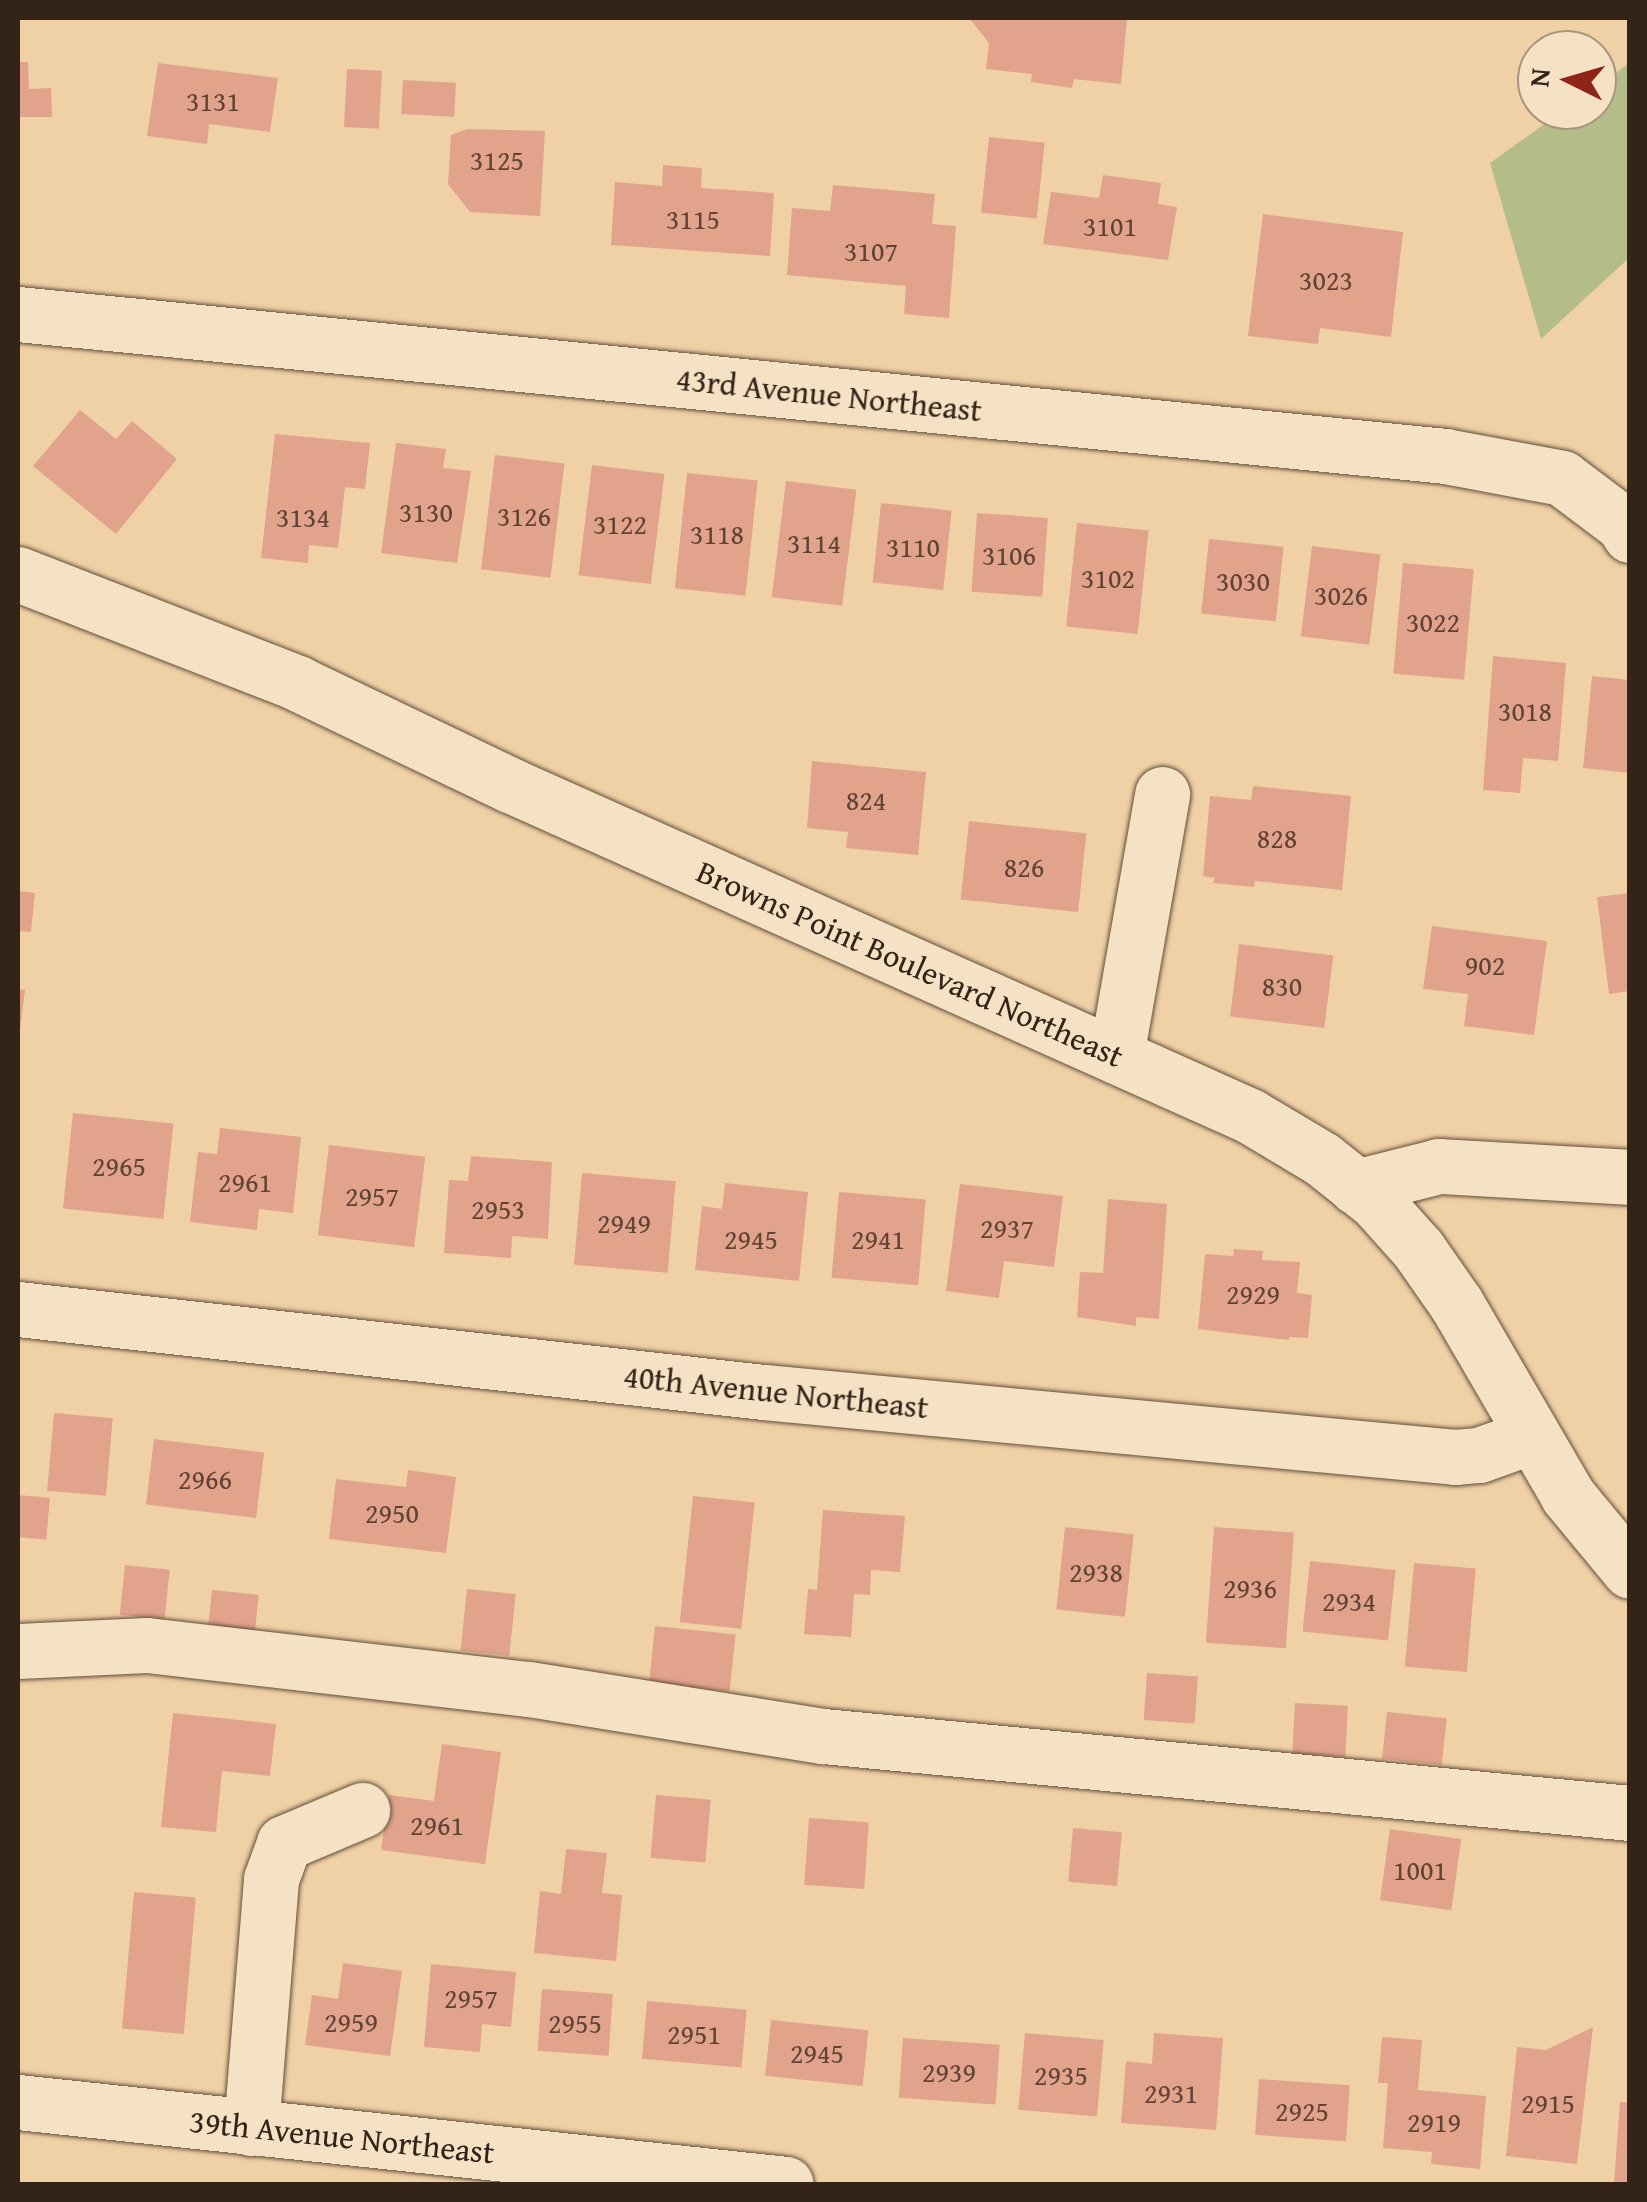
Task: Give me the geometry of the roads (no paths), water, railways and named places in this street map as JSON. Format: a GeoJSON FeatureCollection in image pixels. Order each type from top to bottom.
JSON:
{"type":"FeatureCollection","features":[{"type":"Feature","properties":{"kind":"street","name":"43rd Avenue Northeast"},"geometry":{"type":"LineString","coordinates":[[18,314],[1446,456],[1562,478],[1626,530]]}},
{"type":"Feature","properties":{"kind":"street","name":"Browns Point Boulevard Northeast"},"geometry":{"type":"LineString","coordinates":[[18,574],[296,683],[510,785],[1250,1116],[1322,1159],[1356,1186],[1418,1250],[1457,1306],[1568,1496],[1630,1571]]}},
{"type":"Feature","properties":{"kind":"street"},"geometry":{"type":"LineString","coordinates":[[1116,1056],[1162,794]]}},
{"type":"Feature","properties":{"kind":"street"},"geometry":{"type":"LineString","coordinates":[[1356,1186],[1439,1166],[1630,1177]]}},
{"type":"Feature","properties":{"kind":"street","name":"40th Avenue Northeast"},"geometry":{"type":"LineString","coordinates":[[18,1309],[764,1392],[1455,1457],[1479,1456],[1532,1436]]}},
{"type":"Feature","properties":{"kind":"street"},"geometry":{"type":"LineString","coordinates":[[18,1651],[146,1645],[528,1688],[823,1736],[1630,1813]]}},
{"type":"Feature","properties":{"kind":"street"},"geometry":{"type":"LineString","coordinates":[[251,2128],[271,1879],[284,1843],[362,1810]]}},
{"type":"Feature","properties":{"kind":"street","name":"39th Avenue Northeast"},"geometry":{"type":"LineString","coordinates":[[18,2102],[786,2184]]}}]}
